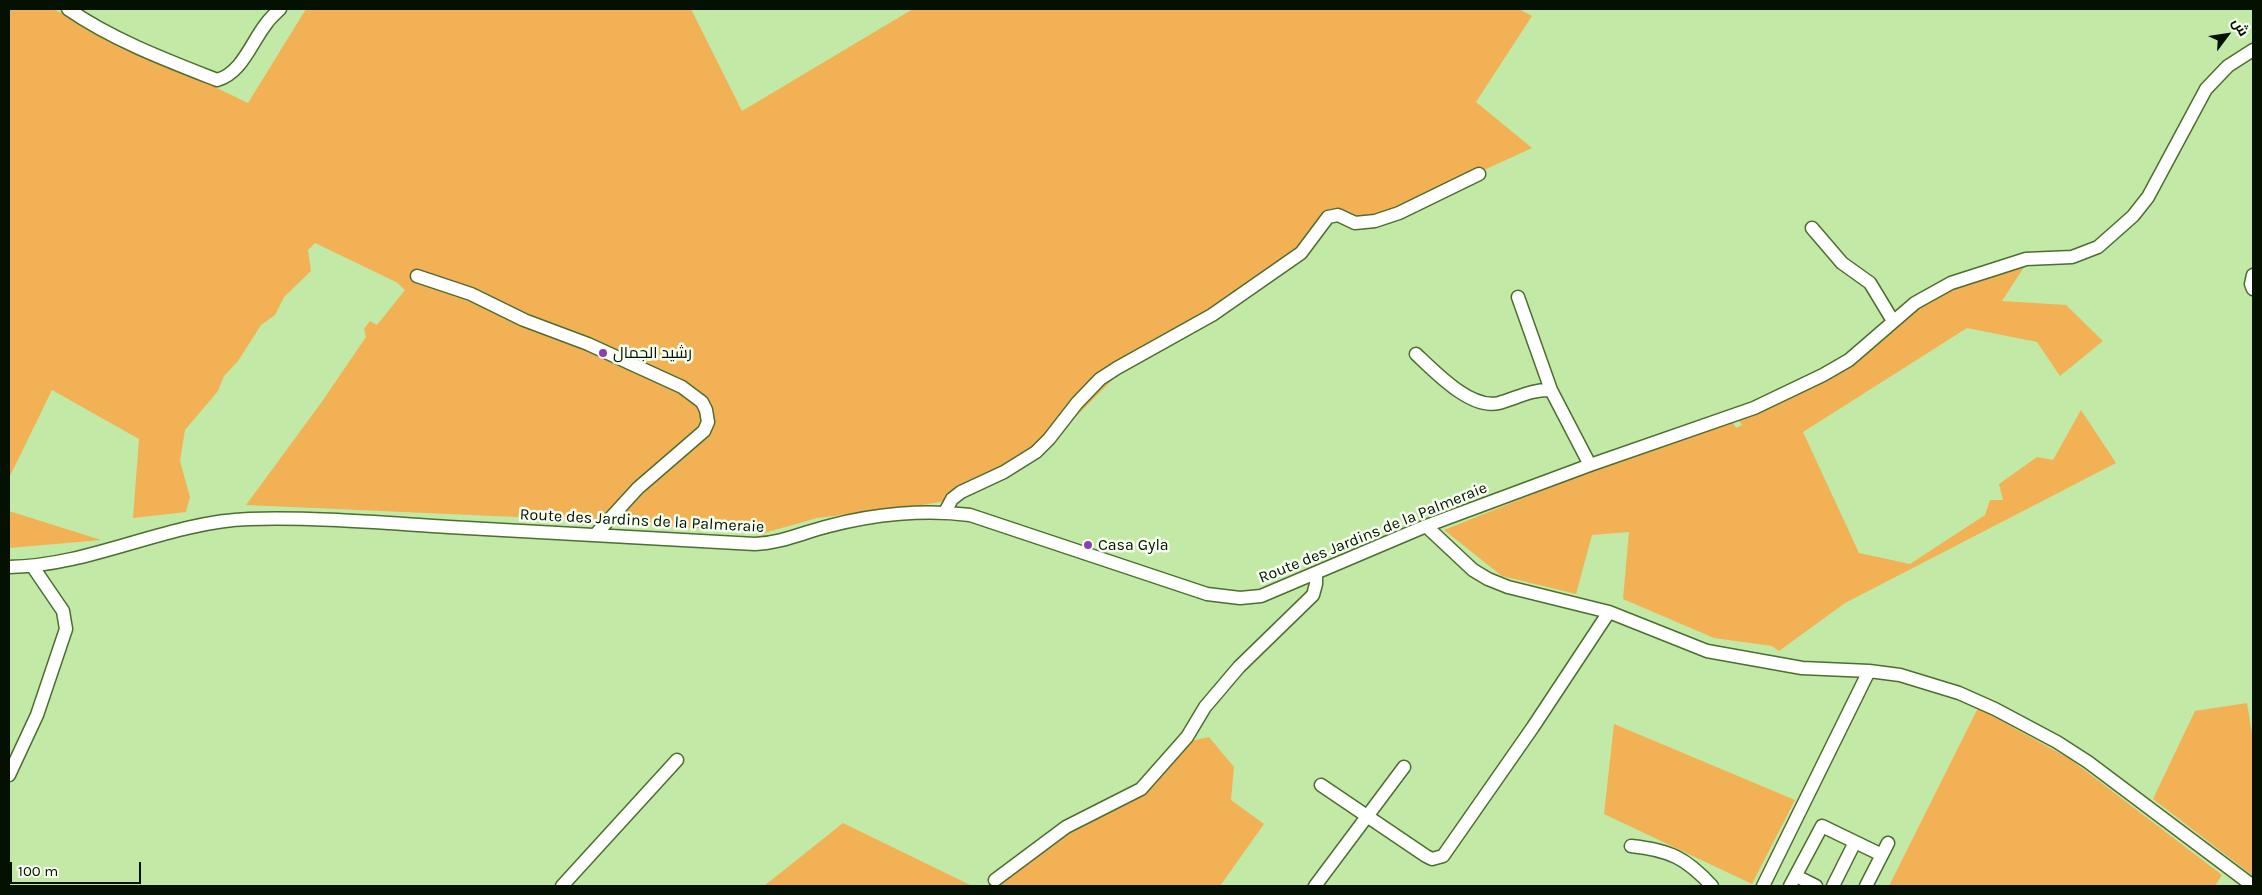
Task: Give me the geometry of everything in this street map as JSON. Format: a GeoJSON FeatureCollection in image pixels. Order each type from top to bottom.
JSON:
{"type":"FeatureCollection","features":[{"type":"Feature","properties":{"kind":"street"},"geometry":{"type":"LineString","coordinates":[[68,9],[84,20],[158,57],[217,80],[226,78],[238,67],[267,22],[280,9]]}},
{"type":"Feature","properties":{"kind":"street","name":"Route des Jardins de la Palmeraie"},"geometry":{"type":"LineString","coordinates":[[9,567],[50,565],[197,527],[220,522],[249,520],[330,520],[771,544],[844,522],[879,517],[945,512],[970,515],[1207,594],[1240,598],[1262,596],[1426,526],[1590,465],[1754,408],[1782,396],[1849,360],[1893,321],[1927,295],[1979,273],[2026,259],[2072,257],[2098,247],[2133,216],[2148,197],[2206,89],[2228,66],[2253,50]]}},
{"type":"Feature","properties":{"kind":"street"},"geometry":{"type":"LineString","coordinates":[[945,512],[952,499],[961,492],[1004,472],[1036,452],[1049,440],[1077,403],[1100,379],[1212,315],[1301,253],[1328,217],[1338,215],[1355,222],[1375,221],[1399,213],[1479,174]]}},
{"type":"Feature","properties":{"kind":"street"},"geometry":{"type":"LineString","coordinates":[[1812,228],[1842,263],[1870,282],[1893,321]]}},
{"type":"Feature","properties":{"kind":"street"},"geometry":{"type":"LineString","coordinates":[[2253,275],[2251,284],[2253,289]]}},
{"type":"Feature","properties":{"kind":"street"},"geometry":{"type":"LineString","coordinates":[[416,276],[471,294],[524,320],[588,344],[682,387],[702,402],[706,410],[708,422],[704,431],[638,488],[595,535]]}},
{"type":"Feature","properties":{"kind":"street"},"geometry":{"type":"LineString","coordinates":[[1518,297],[1551,390],[1590,465]]}},
{"type":"Feature","properties":{"kind":"street"},"geometry":{"type":"LineString","coordinates":[[1416,354],[1440,377],[1478,402],[1487,404],[1501,402],[1538,390],[1551,390]]}},
{"type":"Feature","properties":{"kind":"street"},"geometry":{"type":"LineString","coordinates":[[1426,526],[1466,565],[1488,579],[1508,587],[1609,612],[1690,645],[1729,656],[1802,668],[1869,671],[1913,678],[1959,693],[1995,708],[2057,742],[2088,762],[2237,882],[2253,886]]}},
{"type":"Feature","properties":{"kind":"street"},"geometry":{"type":"LineString","coordinates":[[9,775],[37,715],[66,629],[63,610],[33,567]]}},
{"type":"Feature","properties":{"kind":"street"},"geometry":{"type":"LineString","coordinates":[[995,880],[1066,827],[1125,798],[1148,782],[1186,737],[1205,707],[1239,668],[1313,595],[1316,574]]}},
{"type":"Feature","properties":{"kind":"street"},"geometry":{"type":"LineString","coordinates":[[1321,785],[1426,856],[1432,859],[1443,856],[1533,727],[1609,612]]}},
{"type":"Feature","properties":{"kind":"street"},"geometry":{"type":"LineString","coordinates":[[1763,886],[1869,671]]}},
{"type":"Feature","properties":{"kind":"street"},"geometry":{"type":"LineString","coordinates":[[562,886],[677,760]]}},
{"type":"Feature","properties":{"kind":"street"},"geometry":{"type":"LineString","coordinates":[[1315,886],[1404,767]]}},
{"type":"Feature","properties":{"kind":"street"},"geometry":{"type":"LineString","coordinates":[[1816,886],[1793,881],[1822,826],[1882,855]]}},
{"type":"Feature","properties":{"kind":"street"},"geometry":{"type":"LineString","coordinates":[[1833,886],[1855,842]]}},
{"type":"Feature","properties":{"kind":"street"},"geometry":{"type":"LineString","coordinates":[[1866,886],[1888,843]]}},
{"type":"Feature","properties":{"kind":"street"},"geometry":{"type":"LineString","coordinates":[[1631,846],[1656,849],[1680,858],[1690,864],[1712,886]]}},
{"type":"Feature","properties":{"kind":"shaded area"},"geometry":{"type":"Polygon","coordinates":[[[9,9],[53,9],[248,103],[306,9],[691,9],[742,111],[913,9],[1519,9],[1532,16],[1476,102],[1532,148],[1360,227],[1338,219],[1204,325],[1118,374],[1048,445],[963,498],[917,506],[817,518],[764,533],[561,519],[246,505],[321,403],[366,337],[364,329],[370,321],[377,325],[405,290],[396,282],[315,243],[308,250],[311,271],[284,297],[275,315],[261,325],[238,361],[224,376],[218,391],[185,430],[180,461],[190,497],[186,512],[133,518],[139,439],[52,390],[9,478],[9,9]]]}},
{"type":"Feature","properties":{"kind":"shaded area"},"geometry":{"type":"Polygon","coordinates":[[[2028,261],[2002,301],[2066,305],[2103,341],[2060,376],[2037,342],[1967,328],[1803,432],[1859,553],[1910,564],[1985,515],[1990,500],[2003,500],[1999,484],[2037,457],[2053,460],[2081,410],[2116,463],[1845,603],[1779,651],[1772,646],[1714,638],[1623,599],[1629,532],[1592,535],[1576,594],[1502,576],[1444,530],[1620,459],[1625,460],[1680,435],[1731,419],[1736,428],[1742,425],[1737,418],[1764,411],[1774,402],[1849,367],[1929,297],[2028,261]]]}},
{"type":"Feature","properties":{"kind":"shaded area"},"geometry":{"type":"Polygon","coordinates":[[[9,511],[101,540],[9,548],[9,511]]]}},
{"type":"Feature","properties":{"kind":"shaded area"},"geometry":{"type":"Polygon","coordinates":[[[2247,703],[2253,739],[2253,876],[2153,799],[2195,711],[2247,703]]]}},
{"type":"Feature","properties":{"kind":"shaded area"},"geometry":{"type":"Polygon","coordinates":[[[1978,708],[2070,759],[2222,875],[2215,886],[1889,886],[1978,708]]]}},
{"type":"Feature","properties":{"kind":"shaded area"},"geometry":{"type":"Polygon","coordinates":[[[1614,724],[1795,800],[1752,884],[1604,814],[1614,724]]]}},
{"type":"Feature","properties":{"kind":"shaded area"},"geometry":{"type":"Polygon","coordinates":[[[1209,737],[1234,767],[1231,800],[1264,824],[1220,886],[995,886],[1019,863],[1071,827],[1144,792],[1186,742],[1209,737]]]}},
{"type":"Feature","properties":{"kind":"shaded area"},"geometry":{"type":"Polygon","coordinates":[[[843,823],[966,883],[972,886],[764,886],[843,823]]]}},
{"type":"Feature","properties":{"kind":"place","name":"رشيد الجمال"},"geometry":{"type":"Point","coordinates":[603,353]}},
{"type":"Feature","properties":{"kind":"place","name":"Casa Gyla"},"geometry":{"type":"Point","coordinates":[1088,545]}}]}
